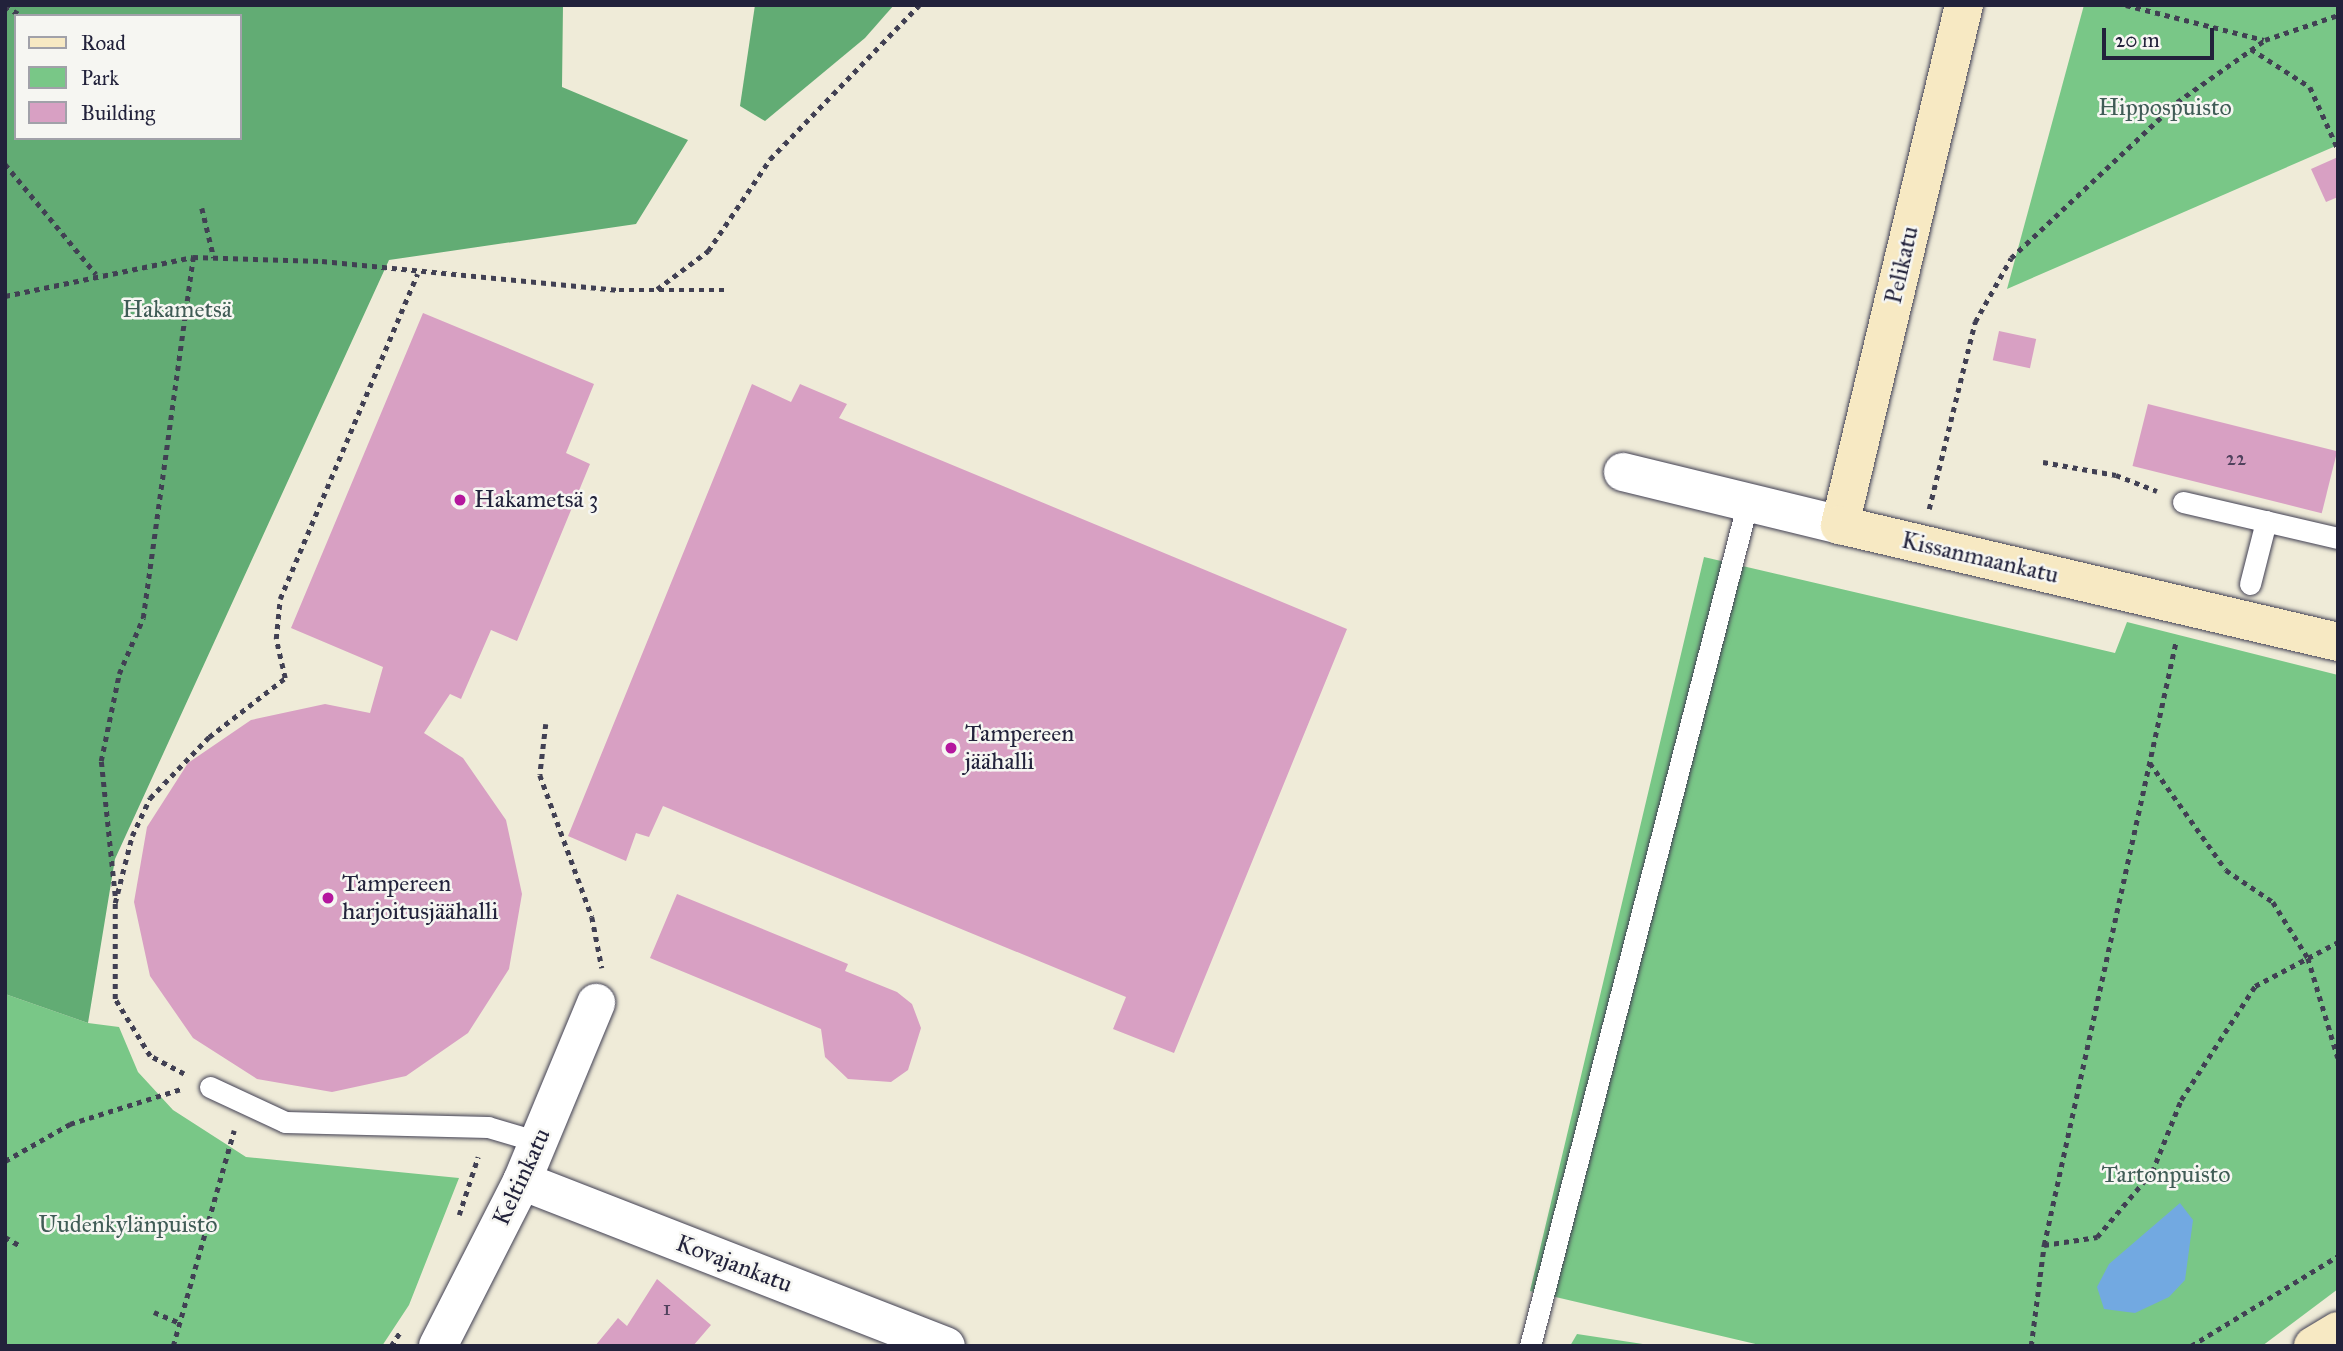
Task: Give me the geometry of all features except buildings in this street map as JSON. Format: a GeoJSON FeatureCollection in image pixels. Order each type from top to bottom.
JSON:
{"type":"FeatureCollection","features":[{"type":"Feature","properties":{"kind":"street","name":"Pelikatu"},"geometry":{"type":"LineString","coordinates":[[1840,525],[1964,5]]}},
{"type":"Feature","properties":{"kind":"street","name":"Kissanmaankatu"},"geometry":{"type":"LineString","coordinates":[[1623,472],[2338,642]]}},
{"type":"Feature","properties":{"kind":"street","name":"Keltinkatu"},"geometry":{"type":"LineString","coordinates":[[438,1346],[522,1181],[596,1003]]}},
{"type":"Feature","properties":{"kind":"street","name":"Kovajankatu"},"geometry":{"type":"LineString","coordinates":[[522,1181],[946,1346]]}},
{"type":"Feature","properties":{"kind":"street"},"geometry":{"type":"LineString","coordinates":[[2313,1346],[2338,1331]]}},
{"type":"Feature","properties":{"kind":"lane"},"geometry":{"type":"LineString","coordinates":[[1530,1346],[1748,501]]}},
{"type":"Feature","properties":{"kind":"lane"},"geometry":{"type":"LineString","coordinates":[[2183,502],[2338,538]]}},
{"type":"Feature","properties":{"kind":"lane"},"geometry":{"type":"LineString","coordinates":[[2250,584],[2266,521]]}},
{"type":"Feature","properties":{"kind":"lane"},"geometry":{"type":"LineString","coordinates":[[210,1087],[242,1106],[285,1122],[334,1126],[488,1127],[539,1142]]}},
{"type":"Feature","properties":{"kind":"path"},"geometry":{"type":"LineString","coordinates":[[656,290],[708,251],[770,159],[919,5]]}},
{"type":"Feature","properties":{"kind":"path"},"geometry":{"type":"LineString","coordinates":[[2126,5],[2265,40]]}},
{"type":"Feature","properties":{"kind":"path"},"geometry":{"type":"LineString","coordinates":[[1921,544],[1968,349],[1997,278],[2177,102],[2265,40],[2338,15]]}},
{"type":"Feature","properties":{"kind":"path"},"geometry":{"type":"LineString","coordinates":[[2251,49],[2310,87],[2338,149]]}},
{"type":"Feature","properties":{"kind":"path"},"geometry":{"type":"LineString","coordinates":[[5,164],[96,274]]}},
{"type":"Feature","properties":{"kind":"path"},"geometry":{"type":"LineString","coordinates":[[202,208],[214,258]]}},
{"type":"Feature","properties":{"kind":"path"},"geometry":{"type":"LineString","coordinates":[[5,296],[96,274],[193,257],[322,261],[417,274],[656,290],[729,290]]}},
{"type":"Feature","properties":{"kind":"path"},"geometry":{"type":"LineString","coordinates":[[193,257],[143,618],[119,674],[101,761],[115,904],[115,999],[150,1056],[210,1087]]}},
{"type":"Feature","properties":{"kind":"path"},"geometry":{"type":"LineString","coordinates":[[115,904],[132,836],[150,798],[209,737],[285,678],[276,639],[280,599],[417,274]]}},
{"type":"Feature","properties":{"kind":"path"},"geometry":{"type":"LineString","coordinates":[[2043,462],[2116,475],[2183,502]]}},
{"type":"Feature","properties":{"kind":"path"},"geometry":{"type":"LineString","coordinates":[[2031,1346],[2043,1245],[2184,606]]}},
{"type":"Feature","properties":{"kind":"path"},"geometry":{"type":"LineString","coordinates":[[546,724],[541,775],[603,959],[596,1003]]}},
{"type":"Feature","properties":{"kind":"path"},"geometry":{"type":"LineString","coordinates":[[2150,763],[2226,870],[2273,902],[2308,958],[2338,1058]]}},
{"type":"Feature","properties":{"kind":"path"},"geometry":{"type":"LineString","coordinates":[[2043,1245],[2097,1237],[2152,1172],[2181,1100],[2255,986],[2338,942]]}},
{"type":"Feature","properties":{"kind":"path"},"geometry":{"type":"LineString","coordinates":[[5,1161],[70,1124],[173,1089],[210,1087]]}},
{"type":"Feature","properties":{"kind":"path"},"geometry":{"type":"LineString","coordinates":[[173,1346],[242,1106]]}},
{"type":"Feature","properties":{"kind":"path"},"geometry":{"type":"LineString","coordinates":[[456,1222],[488,1127]]}},
{"type":"Feature","properties":{"kind":"path"},"geometry":{"type":"LineString","coordinates":[[5,1237],[19,1245]]}},
{"type":"Feature","properties":{"kind":"path"},"geometry":{"type":"LineString","coordinates":[[2191,1346],[2338,1256]]}},
{"type":"Feature","properties":{"kind":"path"},"geometry":{"type":"LineString","coordinates":[[154,1312],[178,1322]]}},
{"type":"Feature","properties":{"kind":"path"},"geometry":{"type":"LineString","coordinates":[[391,1346],[403,1328]]}},
{"type":"Feature","properties":{"kind":"green space","name":"Hakametsä"},"geometry":{"type":"Polygon","coordinates":[[[5,5],[563,5],[562,87],[688,140],[636,224],[389,260],[115,859],[88,1023],[5,994],[5,5]]]}},
{"type":"Feature","properties":{"kind":"green space"},"geometry":{"type":"Polygon","coordinates":[[[755,5],[894,5],[865,38],[765,121],[740,106],[755,5]]]}},
{"type":"Feature","properties":{"kind":"green space","name":"Hippospuisto"},"geometry":{"type":"Polygon","coordinates":[[[2084,5],[2338,5],[2338,145],[2007,289],[2084,5]]]}},
{"type":"Feature","properties":{"kind":"green space","name":"Tartonpuisto"},"geometry":{"type":"Polygon","coordinates":[[[1704,557],[2115,653],[2127,622],[2338,675],[2338,1289],[2262,1346],[1764,1346],[1530,1291],[1704,557]]]}},
{"type":"Feature","properties":{"kind":"green space","name":"Uudenkylänpuisto"},"geometry":{"type":"Polygon","coordinates":[[[5,994],[88,1023],[119,1027],[138,1072],[173,1110],[246,1157],[459,1178],[409,1305],[382,1346],[5,1346],[5,994]]]}},
{"type":"Feature","properties":{"kind":"green space"},"geometry":{"type":"Polygon","coordinates":[[[1577,1334],[1656,1346],[1570,1346],[1577,1334]]]}},
{"type":"Feature","properties":{"kind":"water"},"geometry":{"type":"Polygon","coordinates":[[[2180,1203],[2193,1220],[2185,1280],[2169,1297],[2135,1313],[2104,1309],[2097,1287],[2109,1264],[2180,1203]]]}},
{"type":"Feature","properties":{"kind":"place","name":"Hakametsä 3"},"geometry":{"type":"Point","coordinates":[460,500]}},
{"type":"Feature","properties":{"kind":"place","name":"Tampereen jäähalli"},"geometry":{"type":"Point","coordinates":[951,748]}},
{"type":"Feature","properties":{"kind":"place","name":"Tampereen harjoitusjäähalli"},"geometry":{"type":"Point","coordinates":[328,898]}}]}
